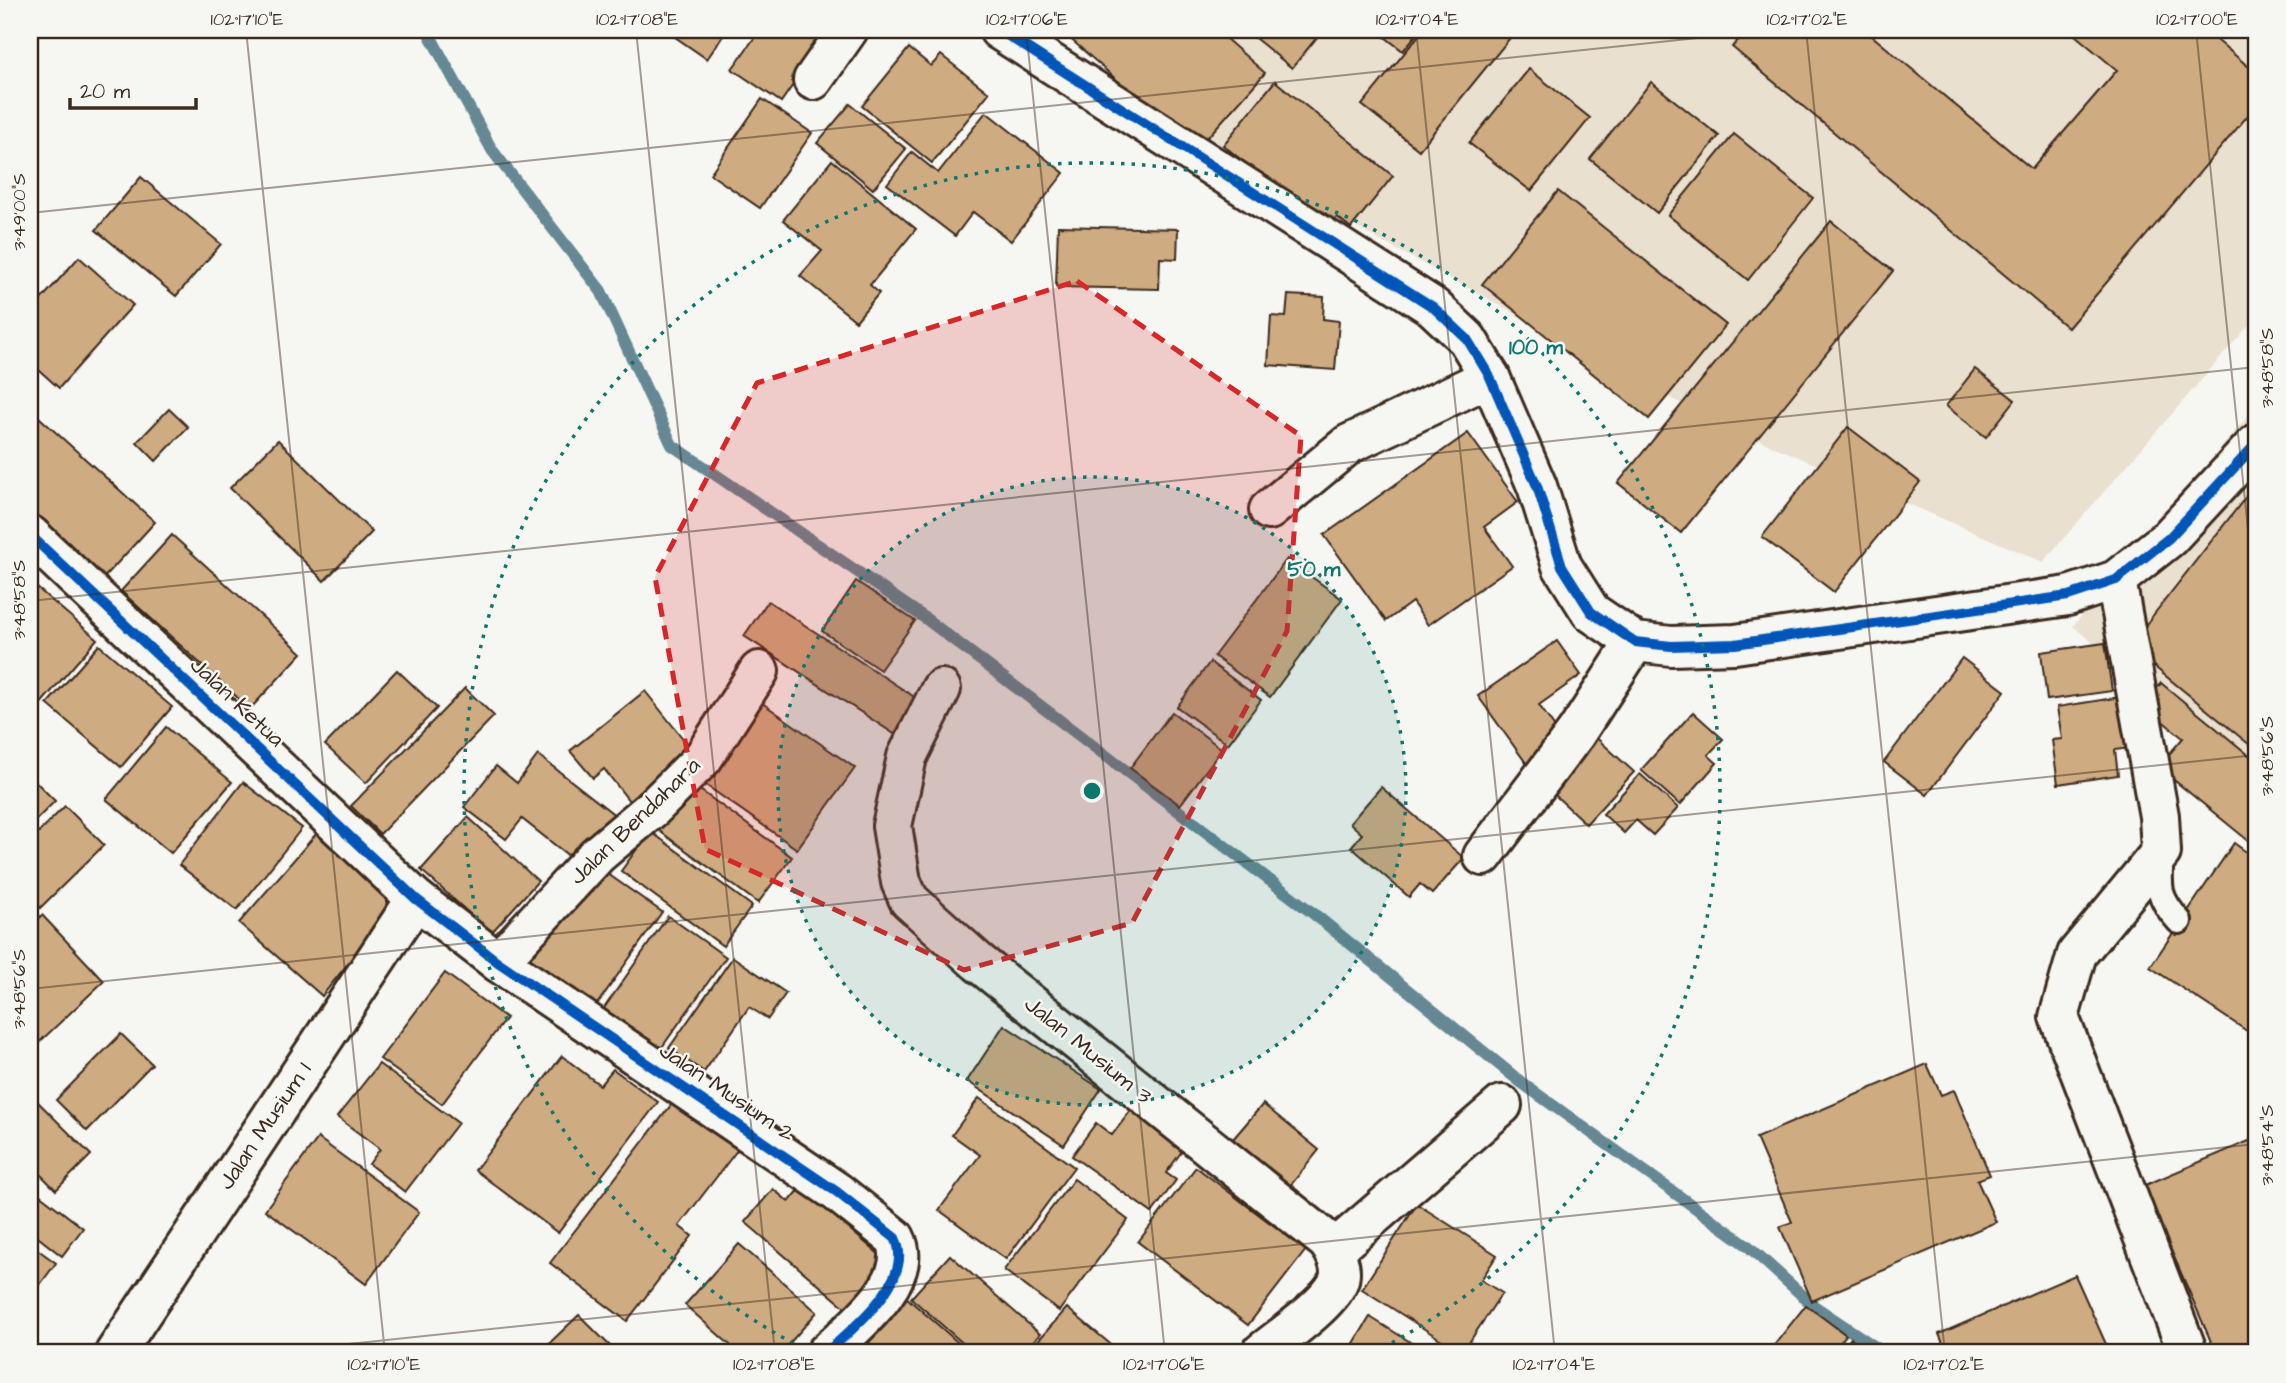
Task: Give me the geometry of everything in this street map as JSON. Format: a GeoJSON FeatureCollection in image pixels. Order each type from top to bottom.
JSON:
{"type":"FeatureCollection","features":[{"type":"Feature","properties":{"kind":"street"},"geometry":{"type":"LineString","coordinates":[[813,79],[848,30]]}},
{"type":"Feature","properties":{"kind":"street"},"geometry":{"type":"LineString","coordinates":[[999,30],[1433,307],[1467,338],[1490,377],[1537,486],[1562,566],[1591,612],[1635,642],[1671,646],[1735,644],[2068,596],[2116,580],[2169,538],[2256,444]]}},
{"type":"Feature","properties":{"kind":"street"},"geometry":{"type":"LineString","coordinates":[[1269,509],[1349,444],[1490,377]]}},
{"type":"Feature","properties":{"kind":"street","name":"Jalan Ketua"},"geometry":{"type":"LineString","coordinates":[[30,535],[416,899]]}},
{"type":"Feature","properties":{"kind":"street"},"geometry":{"type":"LineString","coordinates":[[2116,580],[2159,816],[2161,852],[2077,954],[2059,1017],[2188,1353]]}},
{"type":"Feature","properties":{"kind":"street"},"geometry":{"type":"LineString","coordinates":[[1483,856],[1576,733],[1635,642]]}},
{"type":"Feature","properties":{"kind":"street","name":"Jalan Bendahara"},"geometry":{"type":"LineString","coordinates":[[498,962],[597,855],[653,808],[703,758],[759,671]]}},
{"type":"Feature","properties":{"kind":"street","name":"Jalan Musium 3"},"geometry":{"type":"LineString","coordinates":[[941,689],[907,757],[892,826],[901,882],[909,900],[978,962],[1327,1241],[1334,1250]]}},
{"type":"Feature","properties":{"kind":"street","name":"Jalan Musium 2"},"geometry":{"type":"LineString","coordinates":[[416,899],[498,962],[837,1192],[895,1238],[900,1248],[898,1270],[887,1290],[825,1353]]}},
{"type":"Feature","properties":{"kind":"street","name":"Jalan Musium 1"},"geometry":{"type":"LineString","coordinates":[[115,1353],[416,899]]}},
{"type":"Feature","properties":{"kind":"street"},"geometry":{"type":"LineString","coordinates":[[1261,1353],[1328,1296],[1339,1281],[1340,1268],[1334,1250],[1502,1105]]}},
{"type":"Feature","properties":{"kind":"lane"},"geometry":{"type":"LineString","coordinates":[[2161,852],[2159,884],[2163,903],[2179,921]]}},
{"type":"Feature","properties":{"kind":"highlighted area"},"geometry":{"type":"Polygon","coordinates":[[[1077,281],[1301,436],[1287,631],[1132,923],[964,970],[705,849],[655,577],[757,383],[1077,281]]]}},
{"type":"Feature","properties":{"kind":"shaded area"},"geometry":{"type":"Polygon","coordinates":[[[1057,30],[2256,30],[2256,317],[2043,562],[1708,418],[1248,169],[1057,30]]]}},
{"type":"Feature","properties":{"kind":"shaded area"},"geometry":{"type":"Polygon","coordinates":[[[2256,406],[2256,782],[2073,626],[2256,406]]]}},
{"type":"Feature","properties":{"kind":"building"},"geometry":{"type":"Polygon","coordinates":[[[665,30],[727,30],[707,59],[665,30]]]}},
{"type":"Feature","properties":{"kind":"building"},"geometry":{"type":"Polygon","coordinates":[[[760,30],[831,30],[781,102],[732,69],[760,30]]]}},
{"type":"Feature","properties":{"kind":"building"},"geometry":{"type":"Polygon","coordinates":[[[1070,30],[1216,30],[1265,73],[1196,150],[1066,35],[1070,30]]]}},
{"type":"Feature","properties":{"kind":"building"},"geometry":{"type":"Polygon","coordinates":[[[1245,30],[1323,30],[1292,68],[1245,30]]]}},
{"type":"Feature","properties":{"kind":"building"},"geometry":{"type":"Polygon","coordinates":[[[1376,30],[1420,30],[1403,51],[1376,30]]]}},
{"type":"Feature","properties":{"kind":"building"},"geometry":{"type":"Polygon","coordinates":[[[1423,30],[1500,30],[1510,38],[1419,150],[1362,105],[1423,30]]]}},
{"type":"Feature","properties":{"kind":"building"},"geometry":{"type":"Polygon","coordinates":[[[1747,30],[1865,30],[2032,169],[2117,70],[2069,30],[2205,30],[2256,73],[2256,106],[2068,328],[1732,47],[1747,30]]]}},
{"type":"Feature","properties":{"kind":"building"},"geometry":{"type":"Polygon","coordinates":[[[909,48],[931,66],[941,55],[989,93],[932,163],[862,106],[909,48]]]}},
{"type":"Feature","properties":{"kind":"building"},"geometry":{"type":"Polygon","coordinates":[[[1529,69],[1590,118],[1531,191],[1469,143],[1529,69]]]}},
{"type":"Feature","properties":{"kind":"building"},"geometry":{"type":"Polygon","coordinates":[[[1275,81],[1393,176],[1351,228],[1337,217],[1327,229],[1223,145],[1275,81]]]}},
{"type":"Feature","properties":{"kind":"building"},"geometry":{"type":"Polygon","coordinates":[[[1651,82],[1719,136],[1657,213],[1590,159],[1651,82]]]}},
{"type":"Feature","properties":{"kind":"building"},"geometry":{"type":"Polygon","coordinates":[[[762,99],[812,133],[760,208],[710,174],[762,99]]]}},
{"type":"Feature","properties":{"kind":"building"},"geometry":{"type":"Polygon","coordinates":[[[850,104],[906,149],[873,189],[817,143],[850,104]]]}},
{"type":"Feature","properties":{"kind":"building"},"geometry":{"type":"Polygon","coordinates":[[[986,112],[1064,173],[1011,241],[973,212],[955,236],[887,184],[912,152],[938,173],[986,112]]]}},
{"type":"Feature","properties":{"kind":"building"},"geometry":{"type":"Polygon","coordinates":[[[1734,134],[1813,198],[1748,280],[1668,215],[1734,134]]]}},
{"type":"Feature","properties":{"kind":"building"},"geometry":{"type":"Polygon","coordinates":[[[832,160],[916,229],[870,285],[879,293],[856,321],[800,276],[822,251],[783,220],[832,160]]]}},
{"type":"Feature","properties":{"kind":"building"},"geometry":{"type":"Polygon","coordinates":[[[141,177],[221,244],[176,296],[96,230],[141,177]]]}},
{"type":"Feature","properties":{"kind":"building"},"geometry":{"type":"Polygon","coordinates":[[[1558,191],[1726,325],[1649,419],[1482,284],[1558,191]]]}},
{"type":"Feature","properties":{"kind":"building"},"geometry":{"type":"Polygon","coordinates":[[[1831,221],[1893,271],[1681,533],[1618,483],[1831,221]]]}},
{"type":"Feature","properties":{"kind":"building"},"geometry":{"type":"Polygon","coordinates":[[[1058,226],[1178,229],[1177,259],[1160,258],[1159,289],[1056,287],[1058,226]]]}},
{"type":"Feature","properties":{"kind":"building"},"geometry":{"type":"Polygon","coordinates":[[[79,257],[133,305],[59,388],[30,362],[30,312],[79,257]]]}},
{"type":"Feature","properties":{"kind":"building"},"geometry":{"type":"Polygon","coordinates":[[[1288,295],[1324,297],[1323,319],[1339,321],[1335,370],[1268,365],[1271,316],[1286,317],[1288,295]]]}},
{"type":"Feature","properties":{"kind":"building"},"geometry":{"type":"Polygon","coordinates":[[[1975,369],[2015,400],[1986,437],[1946,406],[1975,369]]]}},
{"type":"Feature","properties":{"kind":"building"},"geometry":{"type":"Polygon","coordinates":[[[30,409],[155,522],[101,581],[30,517],[30,409]]]}},
{"type":"Feature","properties":{"kind":"building"},"geometry":{"type":"Polygon","coordinates":[[[169,409],[188,427],[156,461],[137,442],[169,409]]]}},
{"type":"Feature","properties":{"kind":"building"},"geometry":{"type":"Polygon","coordinates":[[[1848,427],[1920,482],[1834,592],[1762,537],[1848,427]]]}},
{"type":"Feature","properties":{"kind":"building"},"geometry":{"type":"Polygon","coordinates":[[[1468,433],[1518,502],[1484,527],[1512,566],[1428,625],[1412,602],[1386,621],[1324,535],[1468,433]]]}},
{"type":"Feature","properties":{"kind":"building"},"geometry":{"type":"Polygon","coordinates":[[[278,440],[372,532],[324,581],[230,488],[278,440]]]}},
{"type":"Feature","properties":{"kind":"building"},"geometry":{"type":"Polygon","coordinates":[[[2256,484],[2256,750],[2129,646],[2256,484]]]}},
{"type":"Feature","properties":{"kind":"building"},"geometry":{"type":"Polygon","coordinates":[[[172,535],[302,653],[250,709],[121,591],[172,535]]]}},
{"type":"Feature","properties":{"kind":"building"},"geometry":{"type":"Polygon","coordinates":[[[1287,559],[1342,599],[1270,697],[1214,656],[1287,559]]]}},
{"type":"Feature","properties":{"kind":"building"},"geometry":{"type":"Polygon","coordinates":[[[856,581],[915,621],[880,670],[822,631],[856,581]]]}},
{"type":"Feature","properties":{"kind":"building"},"geometry":{"type":"Polygon","coordinates":[[[36,587],[97,639],[30,716],[30,594],[36,587]]]}},
{"type":"Feature","properties":{"kind":"building"},"geometry":{"type":"Polygon","coordinates":[[[768,601],[922,702],[899,737],[744,636],[768,601]]]}},
{"type":"Feature","properties":{"kind":"building"},"geometry":{"type":"Polygon","coordinates":[[[1557,641],[1581,675],[1539,705],[1565,742],[1529,767],[1478,696],[1557,641]]]}},
{"type":"Feature","properties":{"kind":"building"},"geometry":{"type":"Polygon","coordinates":[[[2105,643],[2112,691],[2047,700],[2041,652],[2105,643]]]}},
{"type":"Feature","properties":{"kind":"building"},"geometry":{"type":"Polygon","coordinates":[[[99,645],[172,707],[121,767],[47,704],[99,645]]]}},
{"type":"Feature","properties":{"kind":"building"},"geometry":{"type":"Polygon","coordinates":[[[1962,658],[2005,691],[1927,795],[1884,762],[1962,658]]]}},
{"type":"Feature","properties":{"kind":"building"},"geometry":{"type":"Polygon","coordinates":[[[1210,662],[1261,700],[1228,744],[1177,707],[1210,662]]]}},
{"type":"Feature","properties":{"kind":"building"},"geometry":{"type":"Polygon","coordinates":[[[397,670],[437,708],[366,783],[325,745],[397,670]]]}},
{"type":"Feature","properties":{"kind":"building"},"geometry":{"type":"Polygon","coordinates":[[[2161,683],[2256,761],[2256,847],[2158,767],[2183,738],[2143,705],[2161,683]]]}},
{"type":"Feature","properties":{"kind":"building"},"geometry":{"type":"Polygon","coordinates":[[[465,688],[494,716],[380,834],[351,806],[465,688]]]}},
{"type":"Feature","properties":{"kind":"building"},"geometry":{"type":"Polygon","coordinates":[[[645,691],[697,756],[633,806],[604,769],[593,778],[570,751],[645,691]]]}},
{"type":"Feature","properties":{"kind":"building"},"geometry":{"type":"Polygon","coordinates":[[[2121,697],[2130,748],[2115,750],[2118,775],[2058,784],[2052,740],[2062,739],[2057,707],[2121,697]]]}},
{"type":"Feature","properties":{"kind":"building"},"geometry":{"type":"Polygon","coordinates":[[[758,700],[855,768],[797,849],[700,781],[758,700]]]}},
{"type":"Feature","properties":{"kind":"building"},"geometry":{"type":"Polygon","coordinates":[[[1172,712],[1222,749],[1180,805],[1130,768],[1172,712]]]}},
{"type":"Feature","properties":{"kind":"building"},"geometry":{"type":"Polygon","coordinates":[[[1693,712],[1723,739],[1708,755],[1717,763],[1680,805],[1641,770],[1693,712]]]}},
{"type":"Feature","properties":{"kind":"building"},"geometry":{"type":"Polygon","coordinates":[[[166,727],[232,782],[171,853],[106,799],[166,727]]]}},
{"type":"Feature","properties":{"kind":"building"},"geometry":{"type":"Polygon","coordinates":[[[1590,732],[1634,772],[1586,824],[1542,783],[1590,732]]]}},
{"type":"Feature","properties":{"kind":"building"},"geometry":{"type":"Polygon","coordinates":[[[538,755],[616,816],[579,864],[522,819],[506,839],[464,807],[496,766],[517,783],[538,755]]]}},
{"type":"Feature","properties":{"kind":"building"},"geometry":{"type":"Polygon","coordinates":[[[1640,774],[1678,808],[1653,835],[1636,820],[1624,833],[1603,814],[1640,774]]]}},
{"type":"Feature","properties":{"kind":"building"},"geometry":{"type":"Polygon","coordinates":[[[30,776],[55,801],[30,826],[30,776]]]}},
{"type":"Feature","properties":{"kind":"building"},"geometry":{"type":"Polygon","coordinates":[[[243,782],[302,828],[237,910],[179,865],[243,782]]]}},
{"type":"Feature","properties":{"kind":"building"},"geometry":{"type":"Polygon","coordinates":[[[689,782],[792,857],[758,903],[654,827],[689,782]]]}},
{"type":"Feature","properties":{"kind":"building"},"geometry":{"type":"Polygon","coordinates":[[[1381,787],[1464,858],[1432,894],[1420,884],[1409,897],[1351,847],[1362,834],[1350,823],[1381,787]]]}},
{"type":"Feature","properties":{"kind":"building"},"geometry":{"type":"Polygon","coordinates":[[[65,806],[104,845],[40,908],[30,898],[30,841],[65,806]]]}},
{"type":"Feature","properties":{"kind":"building"},"geometry":{"type":"Polygon","coordinates":[[[468,817],[538,881],[491,933],[421,870],[468,817]]]}},
{"type":"Feature","properties":{"kind":"building"},"geometry":{"type":"Polygon","coordinates":[[[650,831],[752,906],[723,946],[621,871],[650,831]]]}},
{"type":"Feature","properties":{"kind":"building"},"geometry":{"type":"Polygon","coordinates":[[[317,833],[380,887],[387,901],[383,919],[322,996],[239,923],[317,833]]]}},
{"type":"Feature","properties":{"kind":"building"},"geometry":{"type":"Polygon","coordinates":[[[2234,843],[2256,859],[2256,1037],[2150,967],[2234,843]]]}},
{"type":"Feature","properties":{"kind":"building"},"geometry":{"type":"Polygon","coordinates":[[[595,865],[662,912],[593,1010],[524,963],[595,865]]]}},
{"type":"Feature","properties":{"kind":"building"},"geometry":{"type":"Polygon","coordinates":[[[42,915],[104,981],[30,1051],[30,926],[42,915]]]}},
{"type":"Feature","properties":{"kind":"building"},"geometry":{"type":"Polygon","coordinates":[[[668,916],[726,957],[657,1054],[600,1014],[668,916]]]}},
{"type":"Feature","properties":{"kind":"building"},"geometry":{"type":"Polygon","coordinates":[[[733,957],[786,993],[768,1019],[749,1007],[704,1072],[669,1048],[733,957]]]}},
{"type":"Feature","properties":{"kind":"building"},"geometry":{"type":"Polygon","coordinates":[[[445,973],[506,1018],[442,1104],[380,1059],[445,973]]]}},
{"type":"Feature","properties":{"kind":"building"},"geometry":{"type":"Polygon","coordinates":[[[1004,1025],[1101,1089],[1064,1145],[967,1081],[1004,1025]]]}},
{"type":"Feature","properties":{"kind":"building"},"geometry":{"type":"Polygon","coordinates":[[[121,1034],[152,1064],[87,1131],[56,1100],[121,1034]]]}},
{"type":"Feature","properties":{"kind":"building"},"geometry":{"type":"Polygon","coordinates":[[[562,1056],[600,1085],[613,1069],[658,1102],[558,1233],[475,1170],[562,1056]]]}},
{"type":"Feature","properties":{"kind":"building"},"geometry":{"type":"Polygon","coordinates":[[[379,1064],[458,1123],[405,1192],[369,1164],[380,1149],[337,1117],[379,1064]]]}},
{"type":"Feature","properties":{"kind":"building"},"geometry":{"type":"Polygon","coordinates":[[[1927,1064],[1941,1095],[1954,1090],[1990,1175],[1977,1180],[1996,1222],[1812,1301],[1780,1227],[1792,1222],[1756,1138],[1927,1064]]]}},
{"type":"Feature","properties":{"kind":"building"},"geometry":{"type":"Polygon","coordinates":[[[678,1096],[741,1145],[679,1226],[692,1236],[627,1321],[550,1263],[678,1096]]]}},
{"type":"Feature","properties":{"kind":"building"},"geometry":{"type":"Polygon","coordinates":[[[979,1098],[1074,1167],[1006,1259],[939,1210],[980,1155],[952,1135],[979,1098]]]}},
{"type":"Feature","properties":{"kind":"building"},"geometry":{"type":"Polygon","coordinates":[[[35,1099],[91,1155],[56,1190],[30,1164],[30,1105],[35,1099]]]}},
{"type":"Feature","properties":{"kind":"building"},"geometry":{"type":"Polygon","coordinates":[[[1263,1104],[1319,1150],[1290,1186],[1233,1139],[1263,1104]]]}},
{"type":"Feature","properties":{"kind":"building"},"geometry":{"type":"Polygon","coordinates":[[[1132,1109],[1185,1147],[1166,1173],[1176,1180],[1152,1213],[1072,1156],[1096,1123],[1112,1135],[1132,1109]]]}},
{"type":"Feature","properties":{"kind":"building"},"geometry":{"type":"Polygon","coordinates":[[[318,1138],[419,1212],[366,1284],[265,1210],[318,1138]]]}},
{"type":"Feature","properties":{"kind":"building"},"geometry":{"type":"Polygon","coordinates":[[[2256,1138],[2256,1353],[2216,1353],[2143,1186],[2256,1138]]]}},
{"type":"Feature","properties":{"kind":"building"},"geometry":{"type":"Polygon","coordinates":[[[1196,1167],[1306,1250],[1248,1325],[1138,1242],[1196,1167]]]}},
{"type":"Feature","properties":{"kind":"building"},"geometry":{"type":"Polygon","coordinates":[[[1074,1179],[1128,1220],[1059,1311],[1004,1270],[1074,1179]]]}},
{"type":"Feature","properties":{"kind":"building"},"geometry":{"type":"Polygon","coordinates":[[[801,1188],[888,1262],[847,1309],[745,1222],[773,1189],[789,1202],[801,1188]]]}},
{"type":"Feature","properties":{"kind":"building"},"geometry":{"type":"Polygon","coordinates":[[[35,1191],[83,1228],[62,1256],[30,1231],[30,1198],[35,1191]]]}},
{"type":"Feature","properties":{"kind":"building"},"geometry":{"type":"Polygon","coordinates":[[[1417,1204],[1497,1255],[1481,1280],[1502,1293],[1462,1353],[1362,1289],[1417,1204]]]}},
{"type":"Feature","properties":{"kind":"building"},"geometry":{"type":"Polygon","coordinates":[[[30,1244],[56,1263],[30,1298],[30,1244]]]}},
{"type":"Feature","properties":{"kind":"building"},"geometry":{"type":"Polygon","coordinates":[[[739,1244],[817,1312],[781,1353],[739,1353],[685,1305],[739,1244]]]}},
{"type":"Feature","properties":{"kind":"building"},"geometry":{"type":"Polygon","coordinates":[[[950,1255],[1040,1334],[1023,1353],[974,1353],[911,1298],[950,1255]]]}},
{"type":"Feature","properties":{"kind":"building"},"geometry":{"type":"Polygon","coordinates":[[[2075,1275],[2110,1353],[1947,1353],[1939,1334],[2075,1275]]]}},
{"type":"Feature","properties":{"kind":"building"},"geometry":{"type":"Polygon","coordinates":[[[906,1297],[970,1353],[881,1353],[867,1341],[906,1297]]]}},
{"type":"Feature","properties":{"kind":"building"},"geometry":{"type":"Polygon","coordinates":[[[1806,1305],[1846,1335],[1832,1353],[1768,1353],[1806,1305]]]}},
{"type":"Feature","properties":{"kind":"building"},"geometry":{"type":"Polygon","coordinates":[[[1067,1308],[1121,1353],[1027,1353],[1067,1308]]]}},
{"type":"Feature","properties":{"kind":"building"},"geometry":{"type":"Polygon","coordinates":[[[579,1315],[617,1353],[539,1353],[579,1315]]]}},
{"type":"Feature","properties":{"kind":"building"},"geometry":{"type":"Polygon","coordinates":[[[1370,1317],[1428,1353],[1348,1353],[1370,1317]]]}},
{"type":"Feature","properties":{"kind":"building"},"geometry":{"type":"Polygon","coordinates":[[[1851,1338],[1871,1353],[1839,1353],[1851,1338]]]}},
{"type":"Feature","properties":{"kind":"waterway"},"geometry":{"type":"LineString","coordinates":[[427,30],[492,150],[601,291],[672,445],[925,618],[1314,914],[1522,1083],[1747,1245],[1814,1306],[1884,1353]]}},
{"type":"Feature","properties":{"kind":"cycle path"},"geometry":{"type":"LineString","coordinates":[[999,30],[1433,307],[1467,339],[1490,377],[1537,486],[1562,566],[1591,612],[1635,642],[1671,646],[1735,644],[2068,596],[2116,580],[2169,538],[2256,444]]}},
{"type":"Feature","properties":{"kind":"cycle path"},"geometry":{"type":"LineString","coordinates":[[30,535],[416,899],[498,962],[837,1192],[895,1238],[899,1254],[897,1270],[890,1286],[865,1316],[826,1353]]}}]}
